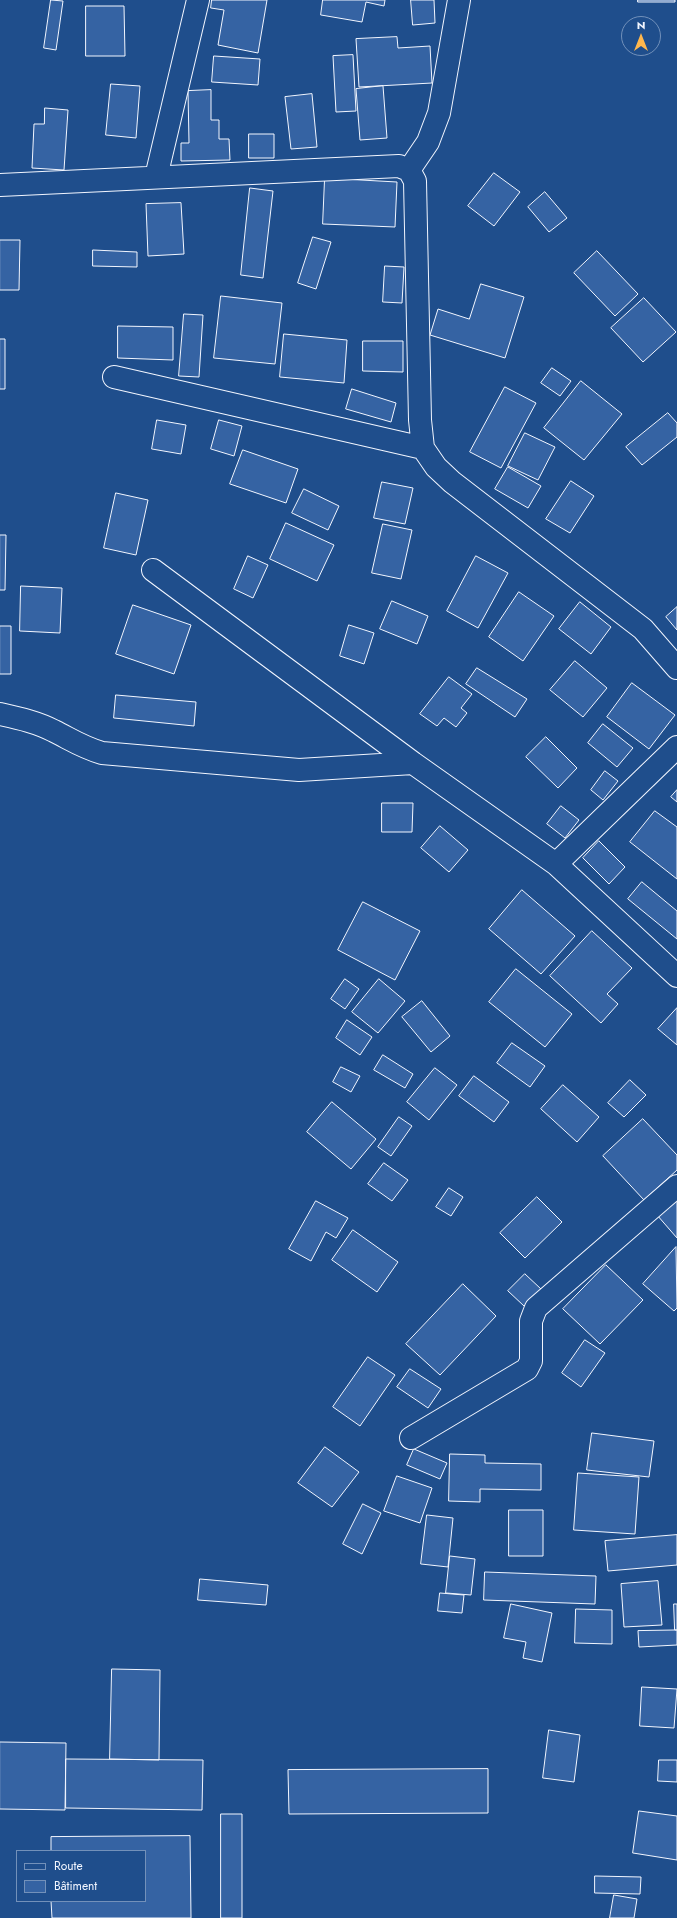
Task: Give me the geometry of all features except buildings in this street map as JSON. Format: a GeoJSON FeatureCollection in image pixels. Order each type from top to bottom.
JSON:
{"type":"FeatureCollection","features":[{"type":"Feature","properties":{"kind":"street"},"geometry":{"type":"LineString","coordinates":[[156,177],[198,0]]}},
{"type":"Feature","properties":{"kind":"street"},"geometry":{"type":"LineString","coordinates":[[409,170],[428,142],[439,113],[459,0]]}},
{"type":"Feature","properties":{"kind":"street"},"geometry":{"type":"LineString","coordinates":[[0,185],[399,166],[409,170],[414,181],[422,448],[436,467],[452,482],[643,629],[677,668]]}},
{"type":"Feature","properties":{"kind":"street"},"geometry":{"type":"LineString","coordinates":[[114,377],[422,448]]}},
{"type":"Feature","properties":{"kind":"street"},"geometry":{"type":"LineString","coordinates":[[153,570],[413,763],[556,864],[677,976]]}},
{"type":"Feature","properties":{"kind":"street"},"geometry":{"type":"LineString","coordinates":[[0,714],[21,719],[53,730],[83,748],[102,753],[299,770],[413,763]]}},
{"type":"Feature","properties":{"kind":"street"},"geometry":{"type":"LineString","coordinates":[[556,864],[677,746]]}},
{"type":"Feature","properties":{"kind":"street"},"geometry":{"type":"LineString","coordinates":[[411,1438],[527,1369],[531,1361],[531,1321],[536,1308],[677,1186]]}}]}
